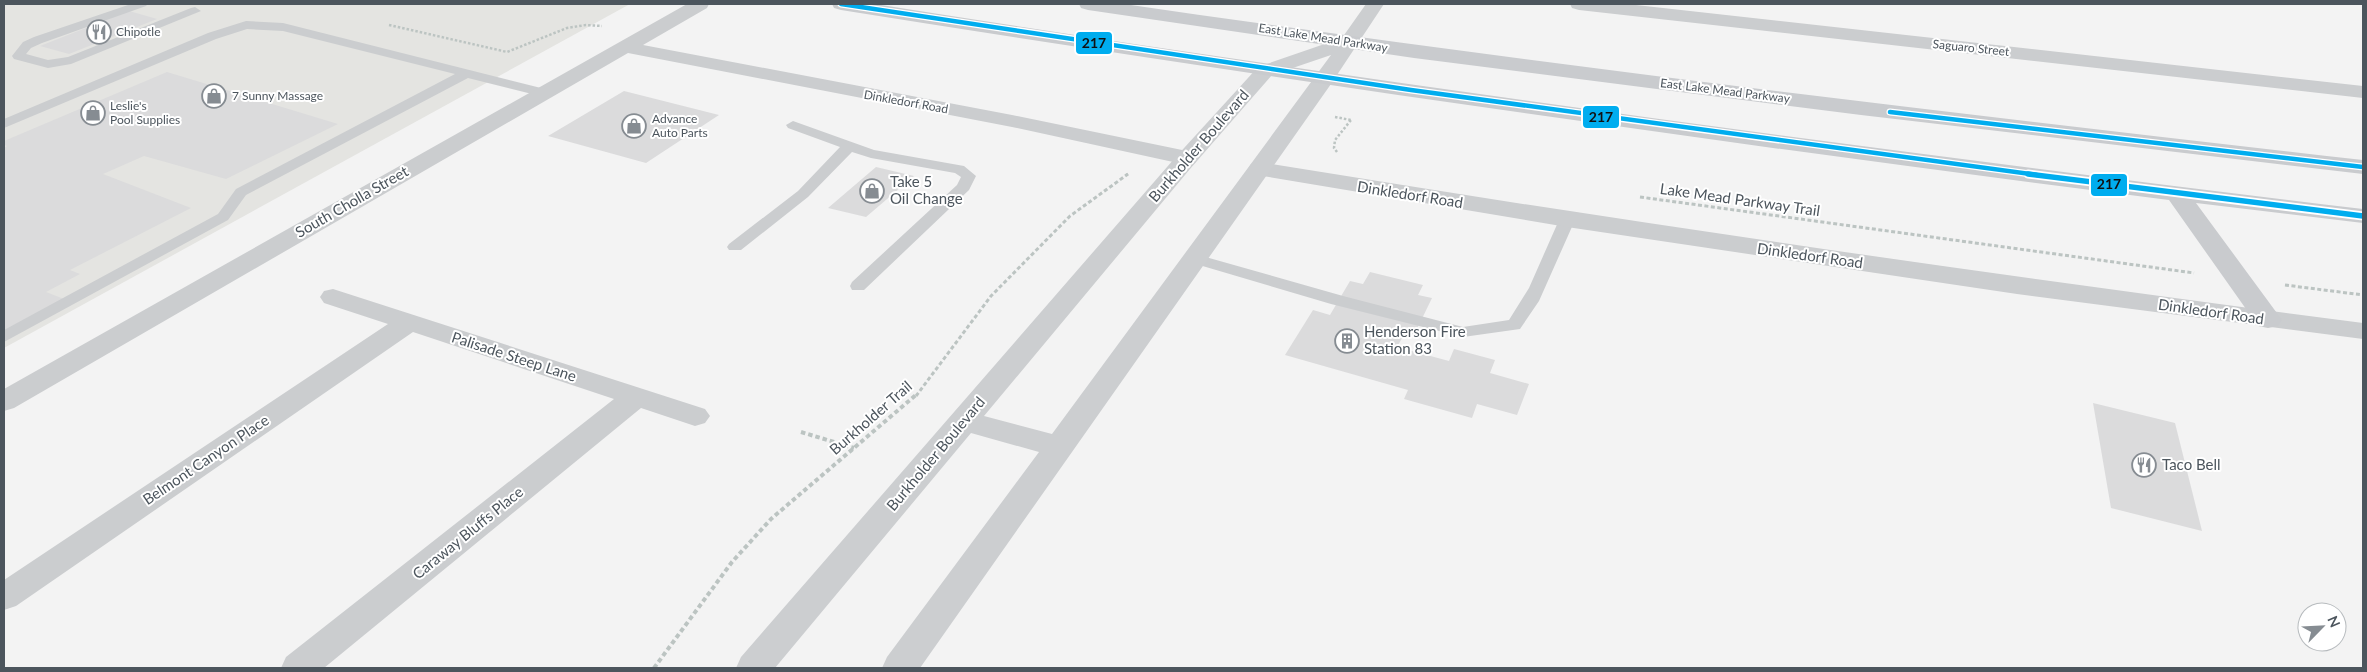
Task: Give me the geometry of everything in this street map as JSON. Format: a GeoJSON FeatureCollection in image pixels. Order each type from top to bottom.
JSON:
{"type":"FeatureCollection","features":[{"type":"Feature","properties":{"kind":"main road"},"geometry":{"type":"LineString","coordinates":[[841,4],[1324,80],[2177,194],[2363,216]]}},
{"type":"Feature","properties":{"kind":"main road","name":"East Lake Mead Parkway"},"geometry":{"type":"LineString","coordinates":[[1088,4],[1347,43],[1861,109],[2363,167]]}},
{"type":"Feature","properties":{"kind":"main road"},"geometry":{"type":"LineString","coordinates":[[900,668],[1324,80],[1347,43],[1375,4]]}},
{"type":"Feature","properties":{"kind":"main road","name":"Burkholder Boulevard"},"geometry":{"type":"LineString","coordinates":[[754,668],[1187,158],[1265,71],[1347,43]]}},
{"type":"Feature","properties":{"kind":"main road"},"geometry":{"type":"LineString","coordinates":[[2177,194],[2268,320]]}},
{"type":"Feature","properties":{"kind":"main road"},"geometry":{"type":"LineString","coordinates":[[964,421],[1060,447]]}},
{"type":"Feature","properties":{"kind":"street","name":"South Cholla Street"},"geometry":{"type":"LineString","coordinates":[[4,401],[700,4]]}},
{"type":"Feature","properties":{"kind":"street","name":"Saguaro Street"},"geometry":{"type":"LineString","coordinates":[[1579,4],[1641,8],[2363,92]]}},
{"type":"Feature","properties":{"kind":"street","name":"Dinkledorf Road"},"geometry":{"type":"LineString","coordinates":[[625,47],[1187,158]]}},
{"type":"Feature","properties":{"kind":"street","name":"Dinkledorf Road"},"geometry":{"type":"LineString","coordinates":[[1259,169],[1567,220],[1998,284],[2363,331]]}},
{"type":"Feature","properties":{"kind":"street","name":"Palisade Steep Lane"},"geometry":{"type":"LineString","coordinates":[[333,297],[695,416]]}},
{"type":"Feature","properties":{"kind":"street","name":"Belmont Canyon Place"},"geometry":{"type":"LineString","coordinates":[[4,597],[408,323]]}},
{"type":"Feature","properties":{"kind":"street","name":"Caraway Bluffs Place"},"geometry":{"type":"LineString","coordinates":[[299,668],[636,397]]}},
{"type":"Feature","properties":{"kind":"lane"},"geometry":{"type":"LineString","coordinates":[[142,4],[26,45],[18,56],[40,63],[71,60],[194,11]]}},
{"type":"Feature","properties":{"kind":"lane"},"geometry":{"type":"LineString","coordinates":[[4,124],[205,39],[246,25],[283,27],[544,93]]}},
{"type":"Feature","properties":{"kind":"lane"},"geometry":{"type":"LineString","coordinates":[[4,337],[223,218],[241,192],[465,74]]}},
{"type":"Feature","properties":{"kind":"lane"},"geometry":{"type":"LineString","coordinates":[[793,125],[871,154],[959,169],[969,176],[964,187],[858,286]]}},
{"type":"Feature","properties":{"kind":"lane"},"geometry":{"type":"LineString","coordinates":[[735,247],[803,194],[849,146]]}},
{"type":"Feature","properties":{"kind":"lane"},"geometry":{"type":"LineString","coordinates":[[1195,259],[1337,300],[1463,332],[1514,325],[1527,310],[1552,246],[1567,220]]}},
{"type":"Feature","properties":{"kind":"path"},"geometry":{"type":"LineString","coordinates":[[1340,156],[1334,148],[1335,140],[1351,120]]}},
{"type":"Feature","properties":{"kind":"path","name":"Burkholder Trail"},"geometry":{"type":"LineString","coordinates":[[654,668],[732,562],[771,520],[917,395],[991,296],[1030,255],[1070,216],[1101,192],[1119,183],[1153,151]]}},
{"type":"Feature","properties":{"kind":"path","name":"Lake Mead Parkway Trail"},"geometry":{"type":"LineString","coordinates":[[1636,197],[2179,271]]}},
{"type":"Feature","properties":{"kind":"path"},"geometry":{"type":"LineString","coordinates":[[2283,285],[2363,295]]}},
{"type":"Feature","properties":{"kind":"path"},"geometry":{"type":"LineString","coordinates":[[801,432],[855,448]]}},
{"type":"Feature","properties":{"kind":"shaded area"},"geometry":{"type":"Polygon","coordinates":[[[4,4],[630,4],[4,348],[4,4]]]}},
{"type":"Feature","properties":{"kind":"building","name":"Chipotle"},"geometry":{"type":"Polygon","coordinates":[[[129,11],[157,19],[69,54],[40,46],[129,11]]]}},
{"type":"Feature","properties":{"kind":"building"},"geometry":{"type":"Polygon","coordinates":[[[167,72],[338,124],[226,179],[144,156],[103,174],[191,208],[70,270],[80,274],[46,292],[64,299],[4,330],[4,148],[7,146],[4,145],[4,141],[167,72]]]}},
{"type":"Feature","properties":{"kind":"building","name":"Advance Auto Parts"},"geometry":{"type":"Polygon","coordinates":[[[624,91],[719,115],[646,163],[548,136],[624,91]]]}},
{"type":"Feature","properties":{"kind":"building"},"geometry":{"type":"Polygon","coordinates":[[[876,167],[914,176],[866,217],[828,208],[876,167]]]}},
{"type":"Feature","properties":{"kind":"building","name":"Henderson Fire Station 83"},"geometry":{"type":"Polygon","coordinates":[[[1370,272],[1423,285],[1418,295],[1432,298],[1414,335],[1405,333],[1397,347],[1449,361],[1454,349],[1495,360],[1490,373],[1529,384],[1517,415],[1477,404],[1472,418],[1404,399],[1408,390],[1285,355],[1313,310],[1330,315],[1350,281],[1363,284],[1370,272]]]}},
{"type":"Feature","properties":{"kind":"building","name":"Taco Bell"},"geometry":{"type":"Polygon","coordinates":[[[2093,403],[2175,423],[2202,531],[2111,508],[2093,403]]]}},
{"type":"Feature","properties":{"kind":"transit line","name":"217"},"geometry":{"type":"LineString","coordinates":[[841,4],[1031,34],[1601,117],[2172,193],[2363,216]]}},
{"type":"Feature","properties":{"kind":"transit line","name":"217"},"geometry":{"type":"LineString","coordinates":[[1890,112],[2363,167]]}},
{"type":"Feature","properties":{"kind":"place","name":"Chipotle"},"geometry":{"type":"Point","coordinates":[99,32]}},
{"type":"Feature","properties":{"kind":"place","name":"7 Sunny Massage"},"geometry":{"type":"Point","coordinates":[214,96]}},
{"type":"Feature","properties":{"kind":"place","name":"Leslie's Pool Supplies"},"geometry":{"type":"Point","coordinates":[93,113]}},
{"type":"Feature","properties":{"kind":"place","name":"Advance Auto Parts"},"geometry":{"type":"Point","coordinates":[634,126]}},
{"type":"Feature","properties":{"kind":"place","name":"Take 5 Oil Change"},"geometry":{"type":"Point","coordinates":[872,191]}},
{"type":"Feature","properties":{"kind":"place","name":"Henderson Fire Station 83"},"geometry":{"type":"Point","coordinates":[1347,341]}},
{"type":"Feature","properties":{"kind":"place","name":"Taco Bell"},"geometry":{"type":"Point","coordinates":[2144,465]}}]}
